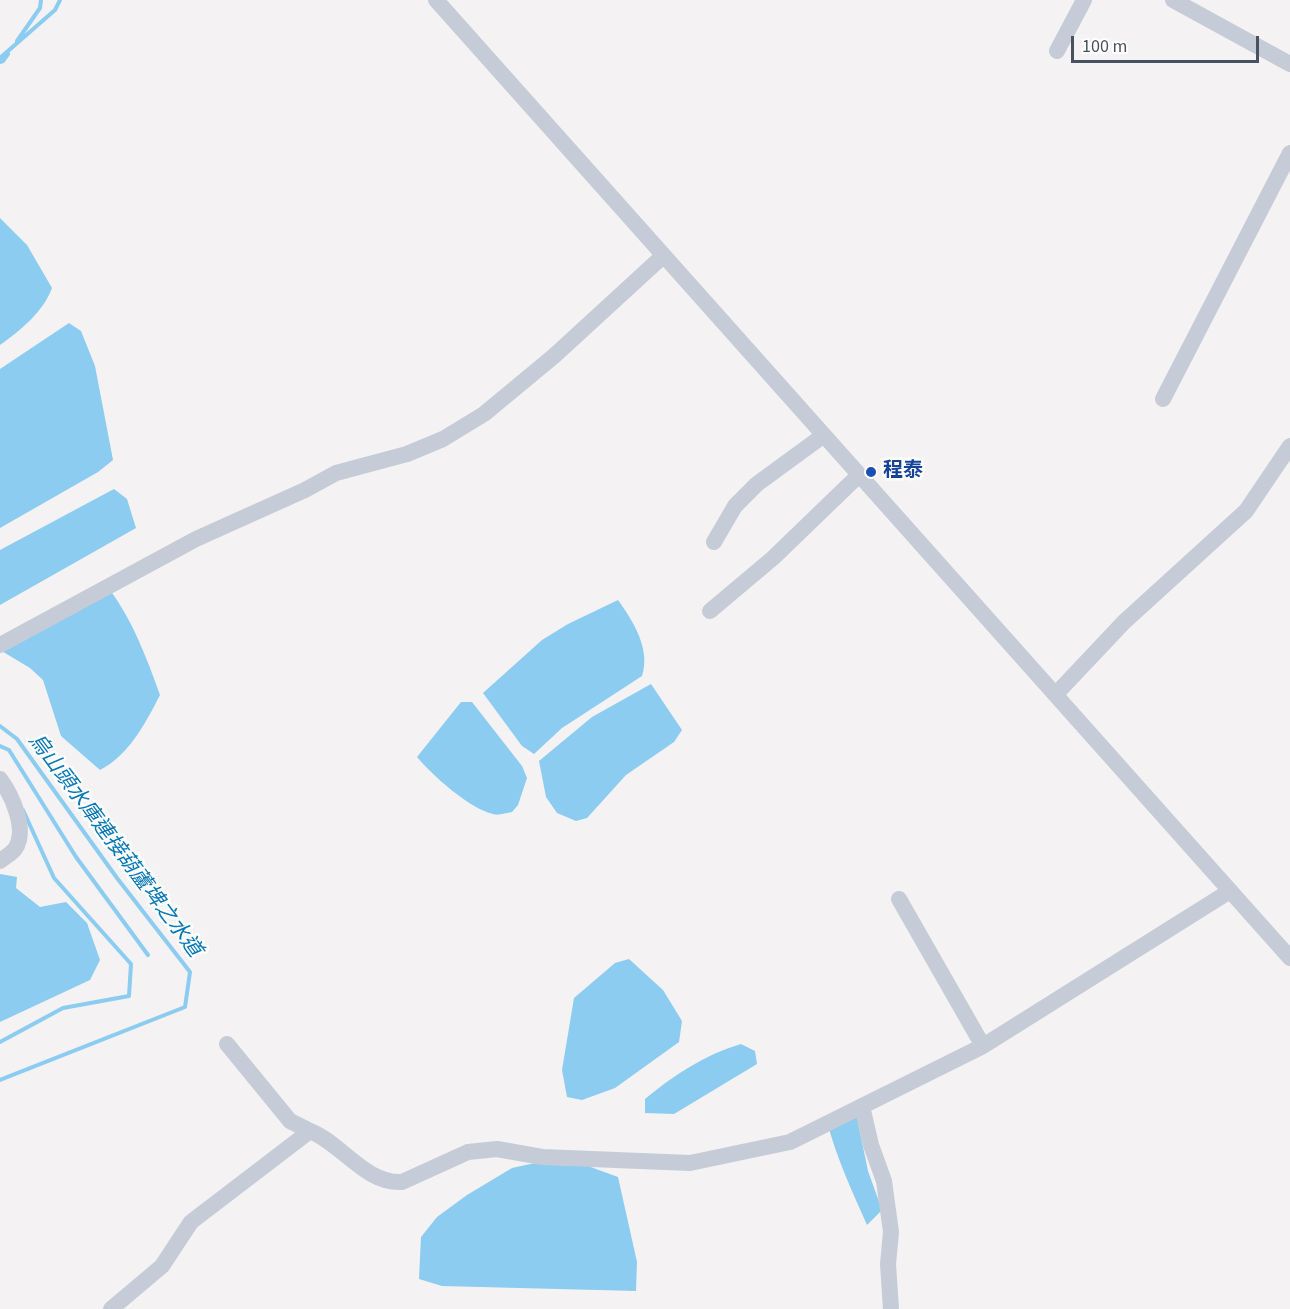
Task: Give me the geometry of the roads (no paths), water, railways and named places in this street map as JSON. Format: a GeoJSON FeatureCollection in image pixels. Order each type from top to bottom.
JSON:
{"type":"FeatureCollection","features":[{"type":"Feature","properties":{"kind":"street"},"geometry":{"type":"LineString","coordinates":[[436,0],[1290,958]]}},
{"type":"Feature","properties":{"kind":"street"},"geometry":{"type":"LineString","coordinates":[[1057,51],[1084,0]]}},
{"type":"Feature","properties":{"kind":"street"},"geometry":{"type":"LineString","coordinates":[[1173,0],[1290,64]]}},
{"type":"Feature","properties":{"kind":"street"},"geometry":{"type":"LineString","coordinates":[[1163,399],[1290,153]]}},
{"type":"Feature","properties":{"kind":"street"},"geometry":{"type":"LineString","coordinates":[[0,645],[196,539],[305,490],[336,473],[407,454],[443,439],[484,414],[554,356],[663,256]]}},
{"type":"Feature","properties":{"kind":"street"},"geometry":{"type":"LineString","coordinates":[[714,542],[735,506],[757,484],[824,435]]}},
{"type":"Feature","properties":{"kind":"street"},"geometry":{"type":"LineString","coordinates":[[1056,694],[1124,622],[1246,511],[1290,446]]}},
{"type":"Feature","properties":{"kind":"street"},"geometry":{"type":"LineString","coordinates":[[710,611],[773,558],[859,475]]}},
{"type":"Feature","properties":{"kind":"street"},"geometry":{"type":"LineString","coordinates":[[0,779],[8,789],[15,808],[20,836],[13,852],[0,861]]}},
{"type":"Feature","properties":{"kind":"street"},"geometry":{"type":"LineString","coordinates":[[227,1044],[290,1121],[322,1136],[369,1173],[391,1183],[402,1182],[468,1152],[497,1149],[542,1157],[690,1163],[790,1142],[983,1046],[1230,891]]}},
{"type":"Feature","properties":{"kind":"street"},"geometry":{"type":"LineString","coordinates":[[899,899],[983,1046]]}},
{"type":"Feature","properties":{"kind":"street"},"geometry":{"type":"LineString","coordinates":[[862,1106],[871,1145],[884,1181],[891,1232],[888,1264],[891,1309]]}},
{"type":"Feature","properties":{"kind":"street"},"geometry":{"type":"LineString","coordinates":[[111,1309],[162,1266],[191,1222],[309,1131]]}},
{"type":"Feature","properties":{"kind":"water"},"geometry":{"type":"Polygon","coordinates":[[[0,218],[27,245],[52,288],[37,313],[0,345],[0,218]]]}},
{"type":"Feature","properties":{"kind":"water"},"geometry":{"type":"Polygon","coordinates":[[[69,323],[81,331],[95,366],[113,460],[98,472],[0,528],[0,369],[69,323]]]}},
{"type":"Feature","properties":{"kind":"water"},"geometry":{"type":"Polygon","coordinates":[[[114,489],[127,499],[136,528],[0,605],[0,550],[114,489]]]}},
{"type":"Feature","properties":{"kind":"water"},"geometry":{"type":"Polygon","coordinates":[[[110,590],[145,654],[160,695],[142,728],[128,747],[120,756],[100,770],[61,736],[43,680],[30,668],[0,650],[110,590]]]}},
{"type":"Feature","properties":{"kind":"water"},"geometry":{"type":"Polygon","coordinates":[[[618,600],[639,636],[644,656],[642,676],[562,728],[534,754],[522,746],[483,693],[542,640],[568,624],[618,600]]]}},
{"type":"Feature","properties":{"kind":"water"},"geometry":{"type":"Polygon","coordinates":[[[651,684],[682,730],[674,742],[626,775],[587,818],[576,821],[557,813],[546,797],[539,761],[592,717],[651,684]]]}},
{"type":"Feature","properties":{"kind":"water"},"geometry":{"type":"Polygon","coordinates":[[[461,702],[472,702],[522,766],[527,778],[518,805],[512,812],[495,815],[474,806],[442,782],[417,757],[461,702]]]}},
{"type":"Feature","properties":{"kind":"water"},"geometry":{"type":"Polygon","coordinates":[[[0,874],[17,877],[16,888],[40,907],[66,902],[87,923],[100,960],[90,980],[0,1022],[0,874]]]}},
{"type":"Feature","properties":{"kind":"water"},"geometry":{"type":"Polygon","coordinates":[[[629,959],[663,990],[682,1021],[679,1042],[615,1088],[582,1100],[567,1097],[562,1070],[574,998],[615,963],[629,959]]]}},
{"type":"Feature","properties":{"kind":"water"},"geometry":{"type":"Polygon","coordinates":[[[741,1044],[755,1051],[757,1064],[674,1114],[645,1113],[645,1099],[667,1082],[702,1060],[741,1044]]]}},
{"type":"Feature","properties":{"kind":"water"},"geometry":{"type":"Polygon","coordinates":[[[857,1118],[868,1171],[882,1210],[867,1225],[840,1161],[827,1121],[857,1118]]]}},
{"type":"Feature","properties":{"kind":"water"},"geometry":{"type":"Polygon","coordinates":[[[563,1157],[618,1177],[637,1262],[636,1291],[442,1286],[419,1279],[421,1237],[437,1217],[467,1195],[512,1168],[563,1157]]]}},
{"type":"Feature","properties":{"kind":"waterway"},"geometry":{"type":"LineString","coordinates":[[17,41],[40,8],[41,0]]}},
{"type":"Feature","properties":{"kind":"waterway","name":"烏山頭水庫連接葫蘆埤之水道"},"geometry":{"type":"LineString","coordinates":[[0,58],[55,10],[60,0]]}},
{"type":"Feature","properties":{"kind":"waterway","name":"烏山頭水庫連接葫蘆埤之水道"},"geometry":{"type":"LineString","coordinates":[[0,62],[8,54]]}},
{"type":"Feature","properties":{"kind":"waterway","name":"烏山頭水庫連接葫蘆埤之水道"},"geometry":{"type":"LineString","coordinates":[[0,726],[17,739],[117,878],[190,972],[185,1007],[0,1080]]}},
{"type":"Feature","properties":{"kind":"waterway"},"geometry":{"type":"LineString","coordinates":[[0,746],[9,750],[76,857],[148,955]]}},
{"type":"Feature","properties":{"kind":"waterway","name":"烏山頭水庫連接葫蘆埤之水道"},"geometry":{"type":"LineString","coordinates":[[0,1042],[63,1008],[129,996],[131,964],[54,878],[23,810]]}},
{"type":"Feature","properties":{"kind":"place","name":"程泰"},"geometry":{"type":"Point","coordinates":[871,472]}}]}
